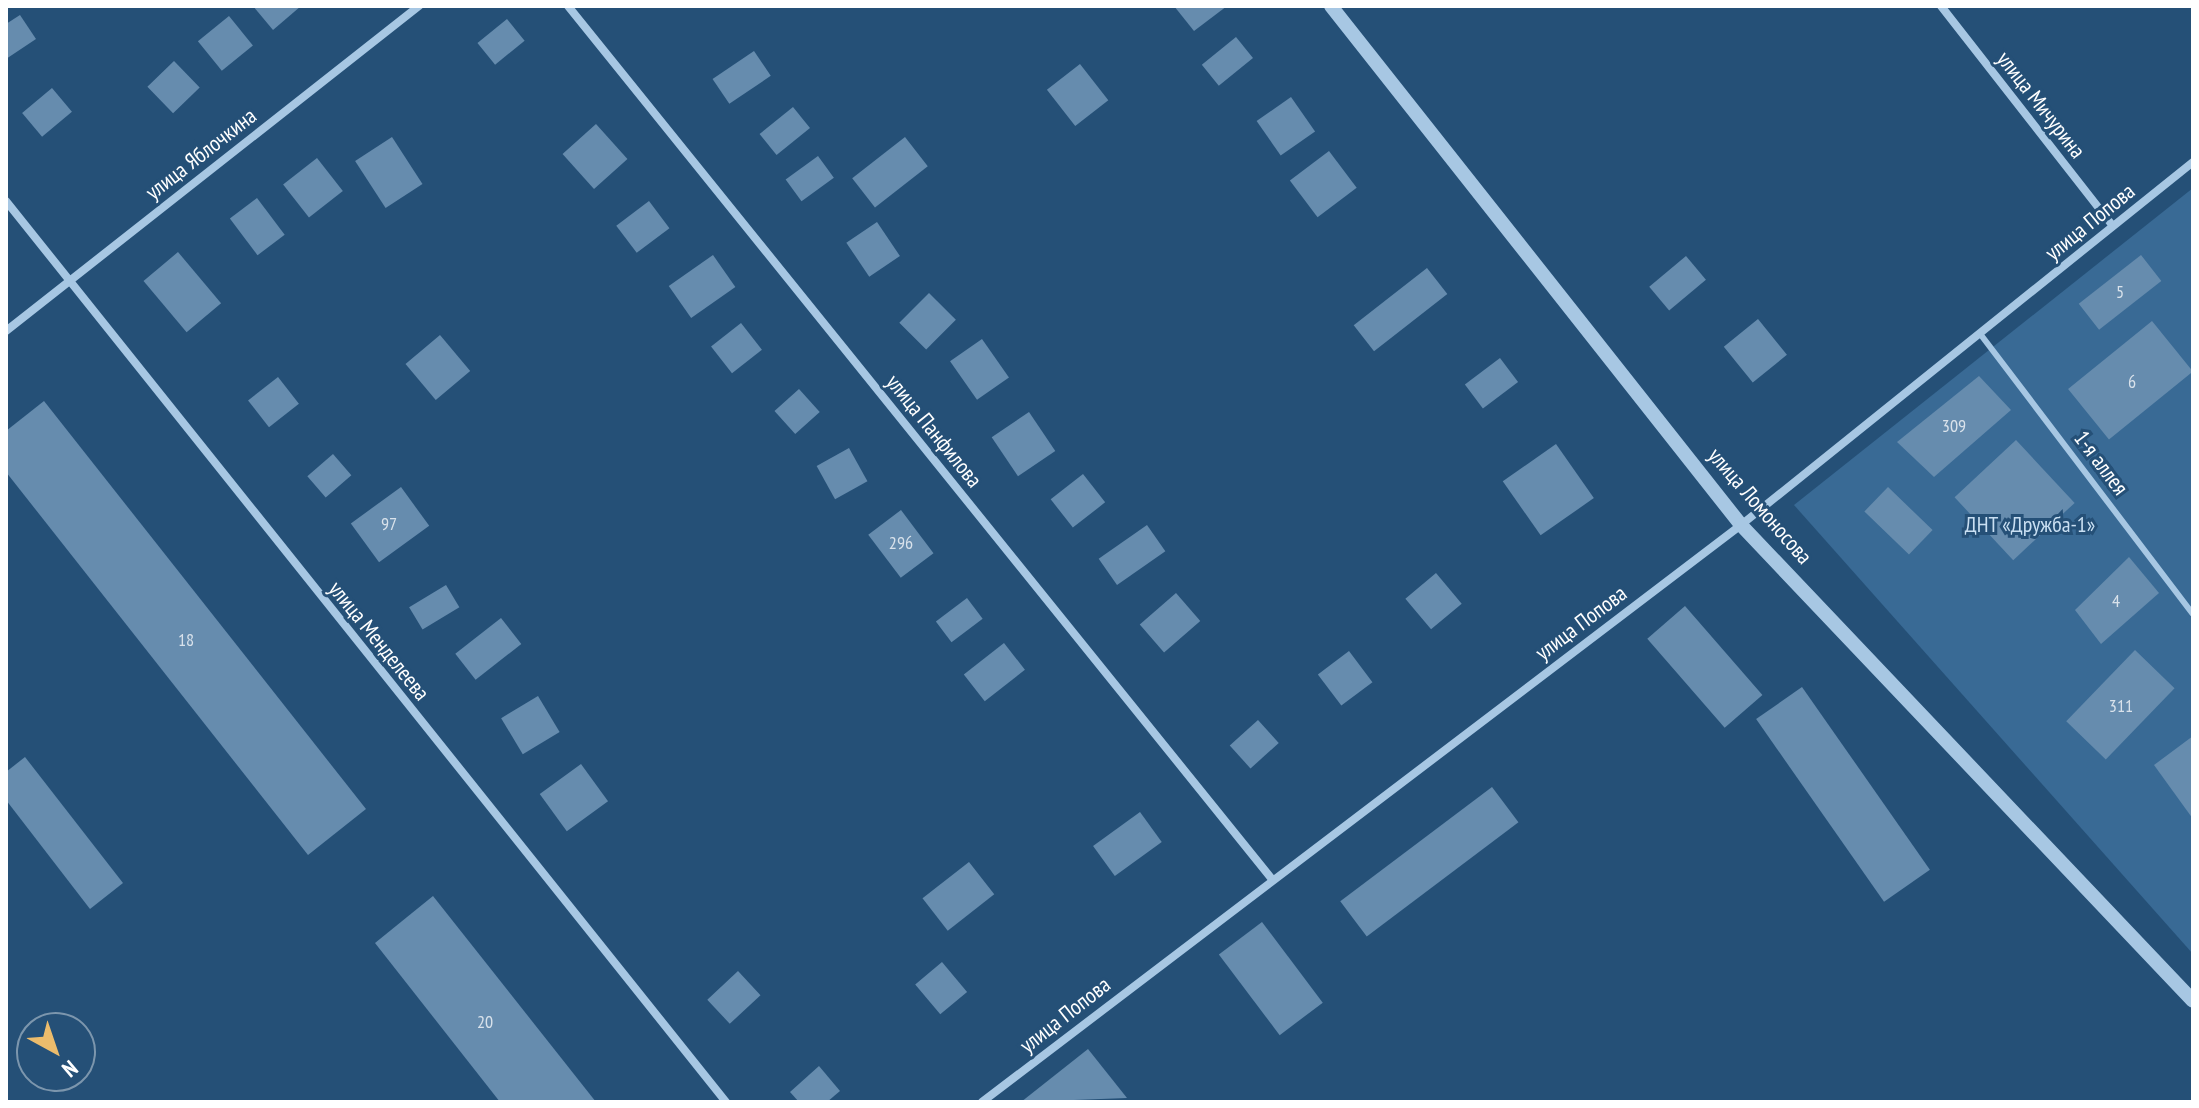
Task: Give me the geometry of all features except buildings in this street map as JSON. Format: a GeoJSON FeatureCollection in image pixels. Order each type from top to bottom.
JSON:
{"type":"FeatureCollection","features":[{"type":"Feature","properties":{"kind":"street","name":"улица Яблочкина"},"geometry":{"type":"LineString","coordinates":[[6,331],[419,6]]}},
{"type":"Feature","properties":{"kind":"street","name":"улица Панфилова"},"geometry":{"type":"LineString","coordinates":[[568,6],[1272,879]]}},
{"type":"Feature","properties":{"kind":"street","name":"улица Ломоносова"},"geometry":{"type":"LineString","coordinates":[[1331,6],[1741,525],[2193,1001]]}},
{"type":"Feature","properties":{"kind":"street","name":"улица Мичурина"},"geometry":{"type":"LineString","coordinates":[[1941,6],[2113,226]]}},
{"type":"Feature","properties":{"kind":"street","name":"улица Попова"},"geometry":{"type":"LineString","coordinates":[[982,1102],[1741,525],[2193,162]]}},
{"type":"Feature","properties":{"kind":"street","name":"улица Менделеева"},"geometry":{"type":"LineString","coordinates":[[6,201],[726,1102]]}},
{"type":"Feature","properties":{"kind":"lane","name":"1-я аллея"},"geometry":{"type":"LineString","coordinates":[[1981,335],[2193,614]]}},
{"type":"Feature","properties":{"kind":"green space","name":"ДНТ «Дружба-1»"},"geometry":{"type":"Polygon","coordinates":[[[2193,188],[2193,954],[1794,505],[2193,188]]]}}]}
